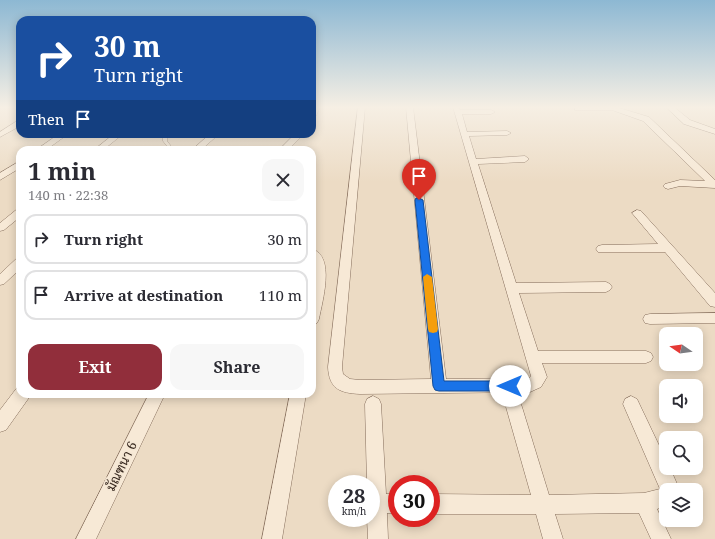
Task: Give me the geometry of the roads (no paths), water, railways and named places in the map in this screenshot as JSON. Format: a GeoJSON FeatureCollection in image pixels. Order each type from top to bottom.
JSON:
{"type":"FeatureCollection","features":[{"type":"Feature","properties":{"kind":"street"},"geometry":{"type":"LineString","coordinates":[[358,132],[335,367],[336,378],[347,386],[360,387],[530,385],[536,382],[539,377],[464,134],[507,134]]}},
{"type":"Feature","properties":{"kind":"street"},"geometry":{"type":"LineString","coordinates":[[412,132],[439,386]]}},
{"type":"Feature","properties":{"kind":"street"},"geometry":{"type":"LineString","coordinates":[[660,132],[714,184]]}},
{"type":"Feature","properties":{"kind":"street"},"geometry":{"type":"LineString","coordinates":[[46,146],[58,138]]}},
{"type":"Feature","properties":{"kind":"street"},"geometry":{"type":"LineString","coordinates":[[103,146],[114,138]]}},
{"type":"Feature","properties":{"kind":"street"},"geometry":{"type":"LineString","coordinates":[[201,146],[210,138]]}},
{"type":"Feature","properties":{"kind":"street"},"geometry":{"type":"LineString","coordinates":[[287,146],[296,138]]}},
{"type":"Feature","properties":{"kind":"street"},"geometry":{"type":"LineString","coordinates":[[473,162],[525,159]]}},
{"type":"Feature","properties":{"kind":"street"},"geometry":{"type":"LineString","coordinates":[[0,177],[16,167]]}},
{"type":"Feature","properties":{"kind":"street"},"geometry":{"type":"LineString","coordinates":[[668,186],[680,184],[714,184]]}},
{"type":"Feature","properties":{"kind":"street"},"geometry":{"type":"LineString","coordinates":[[637,213],[715,302]]}},
{"type":"Feature","properties":{"kind":"street"},"geometry":{"type":"LineString","coordinates":[[0,228],[16,215]]}},
{"type":"Feature","properties":{"kind":"street"},"geometry":{"type":"LineString","coordinates":[[602,249],[668,248]]}},
{"type":"Feature","properties":{"kind":"street"},"geometry":{"type":"LineString","coordinates":[[316,256],[318,258],[321,270],[316,297]]}},
{"type":"Feature","properties":{"kind":"street"},"geometry":{"type":"LineString","coordinates":[[0,281],[16,266]]}},
{"type":"Feature","properties":{"kind":"street"},"geometry":{"type":"LineString","coordinates":[[512,288],[606,287]]}},
{"type":"Feature","properties":{"kind":"street"},"geometry":{"type":"LineString","coordinates":[[650,319],[715,318]]}},
{"type":"Feature","properties":{"kind":"street"},"geometry":{"type":"LineString","coordinates":[[534,357],[646,357]]}},
{"type":"Feature","properties":{"kind":"street"},"geometry":{"type":"LineString","coordinates":[[0,424],[19,398]]}},
{"type":"Feature","properties":{"kind":"street","name":"มัณฑนา 6"},"geometry":{"type":"LineString","coordinates":[[86,539],[155,398]]}},
{"type":"Feature","properties":{"kind":"street"},"geometry":{"type":"LineString","coordinates":[[272,539],[297,398]]}},
{"type":"Feature","properties":{"kind":"street"},"geometry":{"type":"LineString","coordinates":[[373,404],[375,475]]}},
{"type":"Feature","properties":{"kind":"street"},"geometry":{"type":"LineString","coordinates":[[631,404],[668,483]]}},
{"type":"Feature","properties":{"kind":"street"},"geometry":{"type":"LineString","coordinates":[[514,407],[553,539]]}},
{"type":"Feature","properties":{"kind":"street"},"geometry":{"type":"LineString","coordinates":[[440,504],[543,506],[644,503],[659,499]]}},
{"type":"Feature","properties":{"kind":"street"},"geometry":{"type":"LineString","coordinates":[[644,503],[661,539]]}},
{"type":"Feature","properties":{"kind":"street"},"geometry":{"type":"LineString","coordinates":[[377,527],[378,539]]}}]}
